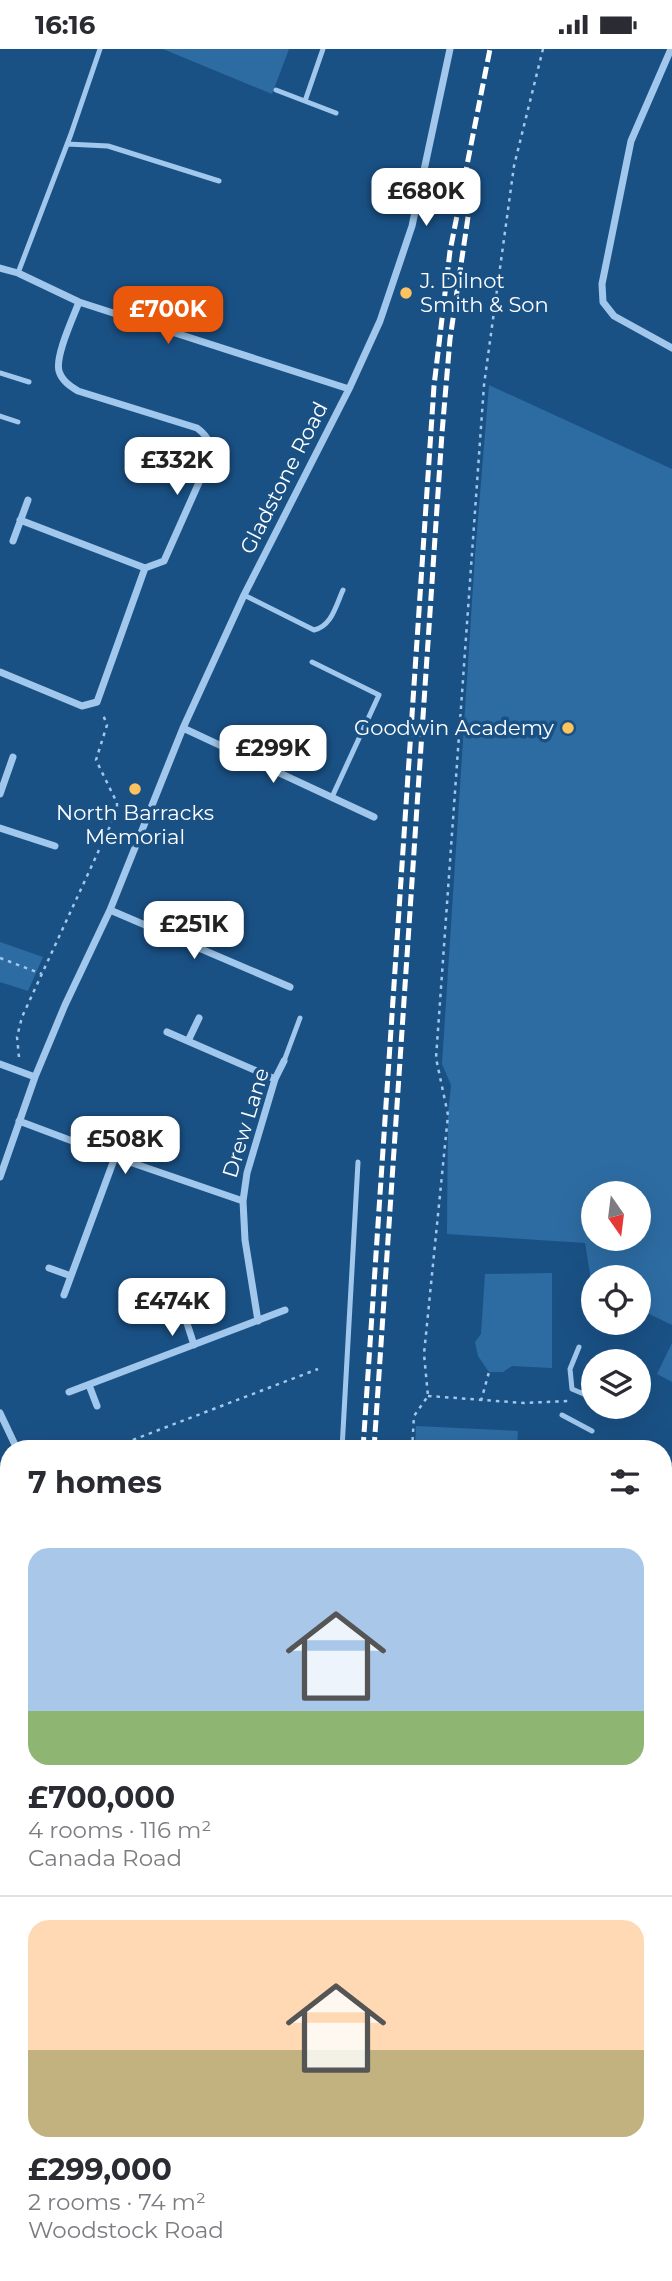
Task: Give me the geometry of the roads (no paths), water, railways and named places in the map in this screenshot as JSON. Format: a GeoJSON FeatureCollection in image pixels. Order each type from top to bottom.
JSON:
{"type":"FeatureCollection","features":[{"type":"Feature","properties":{"kind":"street","name":"Gladstone Road"},"geometry":{"type":"LineString","coordinates":[[0,1177],[35,1077],[65,1005],[110,910],[183,728],[244,595],[380,321],[412,226],[450,49]]}},
{"type":"Feature","properties":{"kind":"street"},"geometry":{"type":"LineString","coordinates":[[671,49],[631,141],[601,284],[603,302],[614,316],[672,348]]}},
{"type":"Feature","properties":{"kind":"street"},"geometry":{"type":"LineString","coordinates":[[0,268],[18,273],[79,302],[348,389]]}},
{"type":"Feature","properties":{"kind":"street"},"geometry":{"type":"LineString","coordinates":[[20,520],[145,568],[164,561],[209,460],[211,447],[207,435],[197,428],[78,391],[66,384],[60,371],[59,360],[79,302]]}},
{"type":"Feature","properties":{"kind":"street"},"geometry":{"type":"LineString","coordinates":[[13,541],[28,500]]}},
{"type":"Feature","properties":{"kind":"street"},"geometry":{"type":"LineString","coordinates":[[0,672],[82,706],[97,702],[145,568]]}},
{"type":"Feature","properties":{"kind":"street"},"geometry":{"type":"LineString","coordinates":[[183,728],[374,817]]}},
{"type":"Feature","properties":{"kind":"street"},"geometry":{"type":"LineString","coordinates":[[0,794],[13,757]]}},
{"type":"Feature","properties":{"kind":"street"},"geometry":{"type":"LineString","coordinates":[[0,828],[55,846]]}},
{"type":"Feature","properties":{"kind":"street"},"geometry":{"type":"LineString","coordinates":[[110,910],[289,987]]}},
{"type":"Feature","properties":{"kind":"street"},"geometry":{"type":"LineString","coordinates":[[188,1041],[199,1018]]}},
{"type":"Feature","properties":{"kind":"street"},"geometry":{"type":"LineString","coordinates":[[167,1032],[275,1079]]}},
{"type":"Feature","properties":{"kind":"street","name":"Drew Lane"},"geometry":{"type":"LineString","coordinates":[[258,1321],[244,1240],[243,1201],[247,1173],[275,1079],[284,1061]]}},
{"type":"Feature","properties":{"kind":"street"},"geometry":{"type":"LineString","coordinates":[[0,1064],[35,1077]]}},
{"type":"Feature","properties":{"kind":"street"},"geometry":{"type":"LineString","coordinates":[[19,1121],[243,1201]]}},
{"type":"Feature","properties":{"kind":"street"},"geometry":{"type":"LineString","coordinates":[[64,1295],[115,1157]]}},
{"type":"Feature","properties":{"kind":"street"},"geometry":{"type":"LineString","coordinates":[[49,1268],[71,1276]]}},
{"type":"Feature","properties":{"kind":"street"},"geometry":{"type":"LineString","coordinates":[[69,1392],[285,1310]]}},
{"type":"Feature","properties":{"kind":"street"},"geometry":{"type":"LineString","coordinates":[[185,1317],[194,1345]]}},
{"type":"Feature","properties":{"kind":"street"},"geometry":{"type":"LineString","coordinates":[[89,1385],[97,1406]]}},
{"type":"Feature","properties":{"kind":"street"},"geometry":{"type":"LineString","coordinates":[[0,1413],[14,1440]]}},
{"type":"Feature","properties":{"kind":"lane"},"geometry":{"type":"LineString","coordinates":[[18,273],[100,49]]}},
{"type":"Feature","properties":{"kind":"lane"},"geometry":{"type":"LineString","coordinates":[[305,101],[323,49]]}},
{"type":"Feature","properties":{"kind":"lane"},"geometry":{"type":"LineString","coordinates":[[276,90],[336,113]]}},
{"type":"Feature","properties":{"kind":"lane"},"geometry":{"type":"LineString","coordinates":[[67,144],[108,146],[219,181]]}},
{"type":"Feature","properties":{"kind":"lane"},"geometry":{"type":"LineString","coordinates":[[0,373],[29,382]]}},
{"type":"Feature","properties":{"kind":"lane"},"geometry":{"type":"LineString","coordinates":[[0,416],[19,422]]}},
{"type":"Feature","properties":{"kind":"lane"},"geometry":{"type":"LineString","coordinates":[[244,595],[314,630],[320,629],[329,621],[343,590]]}},
{"type":"Feature","properties":{"kind":"lane"},"geometry":{"type":"LineString","coordinates":[[312,662],[379,695],[331,797]]}},
{"type":"Feature","properties":{"kind":"lane"},"geometry":{"type":"LineString","coordinates":[[284,1061],[300,1018]]}},
{"type":"Feature","properties":{"kind":"lane"},"geometry":{"type":"LineString","coordinates":[[343,1440],[358,1162]]}},
{"type":"Feature","properties":{"kind":"lane"},"geometry":{"type":"LineString","coordinates":[[579,1347],[570,1369],[572,1389],[581,1393]]}},
{"type":"Feature","properties":{"kind":"lane"},"geometry":{"type":"LineString","coordinates":[[562,1415],[592,1431]]}},
{"type":"Feature","properties":{"kind":"railway"},"geometry":{"type":"LineString","coordinates":[[364,1440],[434,386],[450,251],[490,49]]}},
{"type":"Feature","properties":{"kind":"railway"},"geometry":{"type":"LineString","coordinates":[[375,1440],[442,433],[450,339],[472,190]]}},
{"type":"Feature","properties":{"kind":"place","name":"J. Dilnot Smith & Son"},"geometry":{"type":"Point","coordinates":[406,293]}},
{"type":"Feature","properties":{"kind":"place","name":"Goodwin Academy"},"geometry":{"type":"Point","coordinates":[568,728]}},
{"type":"Feature","properties":{"kind":"place","name":"North Barracks Memorial"},"geometry":{"type":"Point","coordinates":[135,789]}}]}
